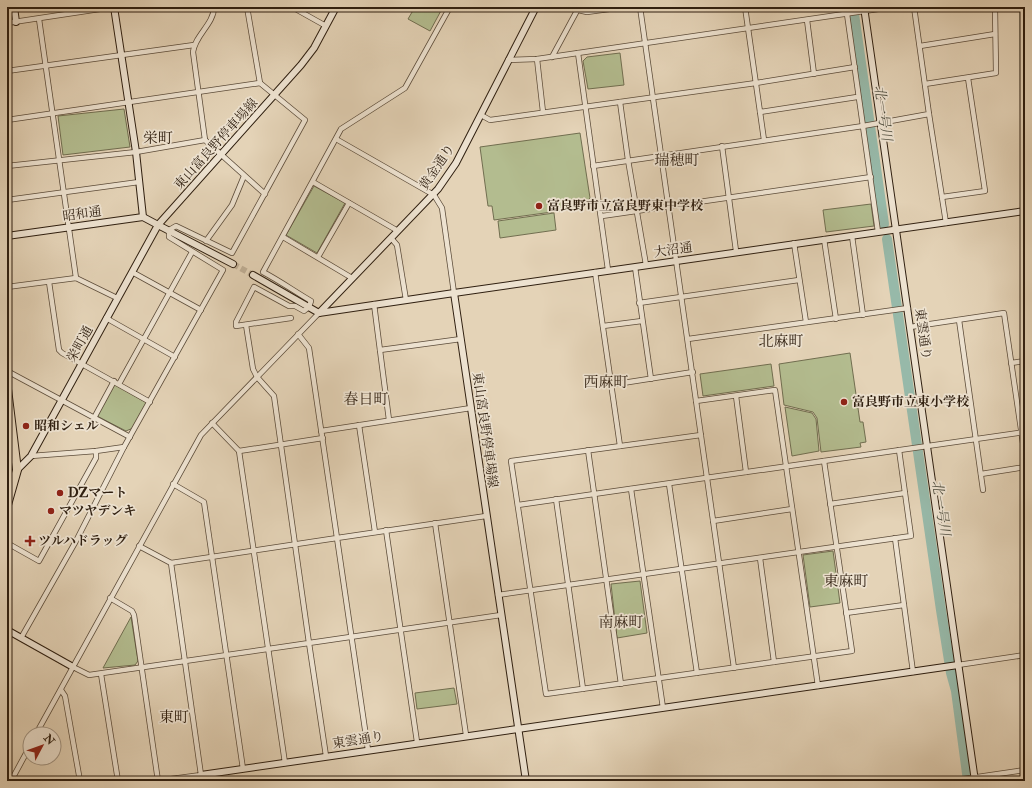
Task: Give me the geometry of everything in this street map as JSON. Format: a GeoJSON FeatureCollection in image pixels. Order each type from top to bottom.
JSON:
{"type":"FeatureCollection","features":[{"type":"Feature","properties":{"kind":"highway"},"geometry":{"type":"LineString","coordinates":[[7,389],[9,424],[17,470],[8,499]]}},
{"type":"Feature","properties":{"kind":"street"},"geometry":{"type":"LineString","coordinates":[[14,7],[16,22]]}},
{"type":"Feature","properties":{"kind":"street"},"geometry":{"type":"LineString","coordinates":[[7,23],[114,7],[136,152],[143,217],[233,264]]}},
{"type":"Feature","properties":{"kind":"street"},"geometry":{"type":"LineString","coordinates":[[214,7],[212,16],[194,45],[193,52],[206,140],[265,194]]}},
{"type":"Feature","properties":{"kind":"street"},"geometry":{"type":"LineString","coordinates":[[169,230],[176,226],[232,253],[305,120],[260,83],[247,7]]}},
{"type":"Feature","properties":{"kind":"street"},"geometry":{"type":"LineString","coordinates":[[292,7],[326,26]]}},
{"type":"Feature","properties":{"kind":"street","name":"東山富良野停車場線"},"geometry":{"type":"LineString","coordinates":[[158,225],[301,65],[314,48],[336,7]]}},
{"type":"Feature","properties":{"kind":"street"},"geometry":{"type":"LineString","coordinates":[[291,318],[236,326],[236,322],[254,287],[289,306],[295,306],[304,311],[309,307],[311,301],[291,289],[288,284],[263,272],[342,129],[405,88],[450,7]]}},
{"type":"Feature","properties":{"kind":"street","name":"黄金通り"},"geometry":{"type":"LineString","coordinates":[[319,313],[434,195],[456,163],[536,7]]}},
{"type":"Feature","properties":{"kind":"street"},"geometry":{"type":"LineString","coordinates":[[552,56],[578,8],[587,12],[624,7]]}},
{"type":"Feature","properties":{"kind":"street"},"geometry":{"type":"LineString","coordinates":[[640,7],[734,668]]}},
{"type":"Feature","properties":{"kind":"street"},"geometry":{"type":"LineString","coordinates":[[745,7],[764,140]]}},
{"type":"Feature","properties":{"kind":"street"},"geometry":{"type":"LineString","coordinates":[[846,7],[849,13],[878,232]]}},
{"type":"Feature","properties":{"kind":"street"},"geometry":{"type":"LineString","coordinates":[[508,60],[537,59],[644,42],[807,20],[857,12],[864,9],[892,7]]}},
{"type":"Feature","properties":{"kind":"street"},"geometry":{"type":"LineString","coordinates":[[914,7],[946,223]]}},
{"type":"Feature","properties":{"kind":"street"},"geometry":{"type":"LineString","coordinates":[[925,84],[996,74],[995,7]]}},
{"type":"Feature","properties":{"kind":"street","name":"東雲通り"},"geometry":{"type":"LineString","coordinates":[[864,9],[877,123],[908,308],[952,666],[971,779]]}},
{"type":"Feature","properties":{"kind":"street"},"geometry":{"type":"LineString","coordinates":[[39,18],[54,114],[63,193],[76,278]]}},
{"type":"Feature","properties":{"kind":"street"},"geometry":{"type":"LineString","coordinates":[[807,20],[814,74]]}},
{"type":"Feature","properties":{"kind":"street"},"geometry":{"type":"LineString","coordinates":[[920,46],[996,34]]}},
{"type":"Feature","properties":{"kind":"street"},"geometry":{"type":"LineString","coordinates":[[7,71],[194,45]]}},
{"type":"Feature","properties":{"kind":"street"},"geometry":{"type":"LineString","coordinates":[[578,53],[593,166],[602,216],[608,270]]}},
{"type":"Feature","properties":{"kind":"street"},"geometry":{"type":"LineString","coordinates":[[537,59],[543,112]]}},
{"type":"Feature","properties":{"kind":"street"},"geometry":{"type":"LineString","coordinates":[[481,115],[490,120],[653,98],[855,67]]}},
{"type":"Feature","properties":{"kind":"street"},"geometry":{"type":"LineString","coordinates":[[942,197],[985,191],[968,78]]}},
{"type":"Feature","properties":{"kind":"street"},"geometry":{"type":"LineString","coordinates":[[7,120],[260,83]]}},
{"type":"Feature","properties":{"kind":"street"},"geometry":{"type":"LineString","coordinates":[[760,112],[857,97]]}},
{"type":"Feature","properties":{"kind":"street"},"geometry":{"type":"LineString","coordinates":[[620,102],[628,160],[646,265]]}},
{"type":"Feature","properties":{"kind":"street"},"geometry":{"type":"LineString","coordinates":[[593,166],[865,126],[929,114]]}},
{"type":"Feature","properties":{"kind":"street"},"geometry":{"type":"LineString","coordinates":[[41,726],[173,484],[201,435],[212,423],[319,313],[454,293],[442,208],[434,195],[336,139]]}},
{"type":"Feature","properties":{"kind":"street"},"geometry":{"type":"LineString","coordinates":[[7,166],[136,152],[206,140]]}},
{"type":"Feature","properties":{"kind":"street"},"geometry":{"type":"LineString","coordinates":[[722,146],[736,251]]}},
{"type":"Feature","properties":{"kind":"street"},"geometry":{"type":"LineString","coordinates":[[206,241],[232,205],[244,176]]}},
{"type":"Feature","properties":{"kind":"street"},"geometry":{"type":"LineString","coordinates":[[602,216],[871,177]]}},
{"type":"Feature","properties":{"kind":"street"},"geometry":{"type":"LineString","coordinates":[[7,200],[139,182]]}},
{"type":"Feature","properties":{"kind":"street"},"geometry":{"type":"LineString","coordinates":[[312,182],[398,232]]}},
{"type":"Feature","properties":{"kind":"street"},"geometry":{"type":"LineString","coordinates":[[318,257],[349,203]]}},
{"type":"Feature","properties":{"kind":"street","name":"大沼通"},"geometry":{"type":"LineString","coordinates":[[454,293],[736,251],[1025,211]]}},
{"type":"Feature","properties":{"kind":"street","name":"昭和通"},"geometry":{"type":"LineString","coordinates":[[7,236],[143,217]]}},
{"type":"Feature","properties":{"kind":"street","name":"栄町通"},"geometry":{"type":"LineString","coordinates":[[17,470],[31,456],[158,225]]}},
{"type":"Feature","properties":{"kind":"street"},"geometry":{"type":"LineString","coordinates":[[21,638],[76,541],[124,447],[223,270],[168,237],[169,230]]}},
{"type":"Feature","properties":{"kind":"street"},"geometry":{"type":"LineString","coordinates":[[283,236],[352,278]]}},
{"type":"Feature","properties":{"kind":"street"},"geometry":{"type":"LineString","coordinates":[[852,236],[863,315]]}},
{"type":"Feature","properties":{"kind":"street"},"geometry":{"type":"LineString","coordinates":[[391,238],[397,245],[406,300]]}},
{"type":"Feature","properties":{"kind":"street"},"geometry":{"type":"LineString","coordinates":[[824,239],[836,319]]}},
{"type":"Feature","properties":{"kind":"street"},"geometry":{"type":"LineString","coordinates":[[794,243],[806,322]]}},
{"type":"Feature","properties":{"kind":"street"},"geometry":{"type":"LineString","coordinates":[[118,384],[168,292],[192,252]]}},
{"type":"Feature","properties":{"kind":"street"},"geometry":{"type":"LineString","coordinates":[[635,267],[651,379]]}},
{"type":"Feature","properties":{"kind":"street"},"geometry":{"type":"LineString","coordinates":[[132,272],[201,310]]}},
{"type":"Feature","properties":{"kind":"street"},"geometry":{"type":"LineString","coordinates":[[595,272],[620,446]]}},
{"type":"Feature","properties":{"kind":"street"},"geometry":{"type":"LineString","coordinates":[[253,275],[319,313]]}},
{"type":"Feature","properties":{"kind":"street"},"geometry":{"type":"LineString","coordinates":[[7,287],[76,278],[117,298]]}},
{"type":"Feature","properties":{"kind":"street"},"geometry":{"type":"LineString","coordinates":[[640,303],[800,280]]}},
{"type":"Feature","properties":{"kind":"street"},"geometry":{"type":"LineString","coordinates":[[49,282],[59,350],[81,364],[150,402]]}},
{"type":"Feature","properties":{"kind":"street","name":"東山富良野停車場線"},"geometry":{"type":"LineString","coordinates":[[454,293],[526,781]]}},
{"type":"Feature","properties":{"kind":"street"},"geometry":{"type":"LineString","coordinates":[[374,304],[389,420]]}},
{"type":"Feature","properties":{"kind":"street"},"geometry":{"type":"LineString","coordinates":[[688,339],[908,308]]}},
{"type":"Feature","properties":{"kind":"street"},"geometry":{"type":"LineString","coordinates":[[910,327],[1004,313],[1023,432],[1025,457]]}},
{"type":"Feature","properties":{"kind":"street"},"geometry":{"type":"LineString","coordinates":[[106,318],[175,357]]}},
{"type":"Feature","properties":{"kind":"street"},"geometry":{"type":"LineString","coordinates":[[959,320],[983,490]]}},
{"type":"Feature","properties":{"kind":"street"},"geometry":{"type":"LineString","coordinates":[[603,326],[642,321]]}},
{"type":"Feature","properties":{"kind":"street"},"geometry":{"type":"LineString","coordinates":[[246,325],[253,369],[257,377],[274,396],[326,756]]}},
{"type":"Feature","properties":{"kind":"street"},"geometry":{"type":"LineString","coordinates":[[298,334],[309,348],[368,750]]}},
{"type":"Feature","properties":{"kind":"street"},"geometry":{"type":"LineString","coordinates":[[380,350],[461,339]]}},
{"type":"Feature","properties":{"kind":"street"},"geometry":{"type":"LineString","coordinates":[[1011,363],[1025,361]]}},
{"type":"Feature","properties":{"kind":"street"},"geometry":{"type":"LineString","coordinates":[[7,371],[130,437]]}},
{"type":"Feature","properties":{"kind":"street"},"geometry":{"type":"LineString","coordinates":[[610,384],[693,372]]}},
{"type":"Feature","properties":{"kind":"street"},"geometry":{"type":"LineString","coordinates":[[94,418],[114,381]]}},
{"type":"Feature","properties":{"kind":"street"},"geometry":{"type":"LineString","coordinates":[[696,401],[775,390],[818,686]]}},
{"type":"Feature","properties":{"kind":"street"},"geometry":{"type":"LineString","coordinates":[[736,396],[746,472]]}},
{"type":"Feature","properties":{"kind":"street"},"geometry":{"type":"LineString","coordinates":[[322,431],[471,408]]}},
{"type":"Feature","properties":{"kind":"street"},"geometry":{"type":"LineString","coordinates":[[212,423],[239,451],[285,763]]}},
{"type":"Feature","properties":{"kind":"street"},"geometry":{"type":"LineString","coordinates":[[359,425],[375,532]]}},
{"type":"Feature","properties":{"kind":"street"},"geometry":{"type":"LineString","coordinates":[[518,505],[1023,432]]}},
{"type":"Feature","properties":{"kind":"street"},"geometry":{"type":"LineString","coordinates":[[701,435],[511,461],[529,590],[546,694],[852,651],[824,461]]}},
{"type":"Feature","properties":{"kind":"street"},"geometry":{"type":"LineString","coordinates":[[239,451],[322,438]]}},
{"type":"Feature","properties":{"kind":"street"},"geometry":{"type":"LineString","coordinates":[[31,456],[96,451],[124,447]]}},
{"type":"Feature","properties":{"kind":"street"},"geometry":{"type":"LineString","coordinates":[[588,450],[621,684]]}},
{"type":"Feature","properties":{"kind":"street"},"geometry":{"type":"LineString","coordinates":[[498,595],[911,536],[899,450]]}},
{"type":"Feature","properties":{"kind":"street"},"geometry":{"type":"LineString","coordinates":[[7,543],[39,561],[96,458],[96,451]]}},
{"type":"Feature","properties":{"kind":"street"},"geometry":{"type":"LineString","coordinates":[[981,474],[1025,467]]}},
{"type":"Feature","properties":{"kind":"street"},"geometry":{"type":"LineString","coordinates":[[173,484],[204,502],[243,769]]}},
{"type":"Feature","properties":{"kind":"street"},"geometry":{"type":"LineString","coordinates":[[670,484],[697,673]]}},
{"type":"Feature","properties":{"kind":"street"},"geometry":{"type":"LineString","coordinates":[[631,489],[663,708]]}},
{"type":"Feature","properties":{"kind":"street"},"geometry":{"type":"LineString","coordinates":[[830,504],[905,493]]}},
{"type":"Feature","properties":{"kind":"street"},"geometry":{"type":"LineString","coordinates":[[556,499],[583,689]]}},
{"type":"Feature","properties":{"kind":"street"},"geometry":{"type":"LineString","coordinates":[[713,521],[792,509]]}},
{"type":"Feature","properties":{"kind":"street"},"geometry":{"type":"LineString","coordinates":[[139,546],[171,563],[486,516]]}},
{"type":"Feature","properties":{"kind":"street"},"geometry":{"type":"LineString","coordinates":[[435,523],[466,735]]}},
{"type":"Feature","properties":{"kind":"street"},"geometry":{"type":"LineString","coordinates":[[386,530],[417,742]]}},
{"type":"Feature","properties":{"kind":"street"},"geometry":{"type":"LineString","coordinates":[[895,538],[913,672]]}},
{"type":"Feature","properties":{"kind":"street"},"geometry":{"type":"LineString","coordinates":[[760,558],[774,662]]}},
{"type":"Feature","properties":{"kind":"street"},"geometry":{"type":"LineString","coordinates":[[110,598],[132,612],[134,615],[158,781],[201,775],[171,563]]}},
{"type":"Feature","properties":{"kind":"street"},"geometry":{"type":"LineString","coordinates":[[846,613],[904,605]]}},
{"type":"Feature","properties":{"kind":"street"},"geometry":{"type":"LineString","coordinates":[[7,630],[89,675],[501,615]]}},
{"type":"Feature","properties":{"kind":"street"},"geometry":{"type":"LineString","coordinates":[[952,666],[1025,656]]}},
{"type":"Feature","properties":{"kind":"street","name":"東雲通り"},"geometry":{"type":"LineString","coordinates":[[201,775],[417,742],[952,666]]}},
{"type":"Feature","properties":{"kind":"street"},"geometry":{"type":"LineString","coordinates":[[101,674],[118,781]]}},
{"type":"Feature","properties":{"kind":"street"},"geometry":{"type":"LineString","coordinates":[[61,690],[66,696],[80,781]]}},
{"type":"Feature","properties":{"kind":"street"},"geometry":{"type":"LineString","coordinates":[[11,781],[22,761]]}},
{"type":"Feature","properties":{"kind":"street"},"geometry":{"type":"LineString","coordinates":[[950,781],[1025,770]]}},
{"type":"Feature","properties":{"kind":"shaded area"},"geometry":{"type":"Polygon","coordinates":[[[415,7],[443,7],[430,31],[408,19],[415,7]]]}},
{"type":"Feature","properties":{"kind":"shaded area"},"geometry":{"type":"Polygon","coordinates":[[[620,53],[624,85],[588,89],[583,61],[587,57],[620,53]]]}},
{"type":"Feature","properties":{"kind":"shaded area"},"geometry":{"type":"Polygon","coordinates":[[[124,109],[130,147],[63,155],[58,116],[124,109]]]}},
{"type":"Feature","properties":{"kind":"shaded area"},"geometry":{"type":"Polygon","coordinates":[[[580,133],[590,198],[581,208],[494,220],[492,206],[488,206],[480,147],[580,133]]]}},
{"type":"Feature","properties":{"kind":"shaded area"},"geometry":{"type":"Polygon","coordinates":[[[314,186],[345,203],[317,253],[286,235],[314,186]]]}},
{"type":"Feature","properties":{"kind":"shaded area"},"geometry":{"type":"Polygon","coordinates":[[[871,204],[874,226],[826,232],[823,210],[871,204]]]}},
{"type":"Feature","properties":{"kind":"shaded area"},"geometry":{"type":"Polygon","coordinates":[[[554,213],[556,230],[500,238],[498,221],[554,213]]]}},
{"type":"Feature","properties":{"kind":"shaded area"},"geometry":{"type":"Polygon","coordinates":[[[850,353],[860,422],[863,422],[866,442],[860,443],[861,447],[821,452],[817,418],[813,412],[784,405],[779,364],[850,353]]]}},
{"type":"Feature","properties":{"kind":"shaded area"},"geometry":{"type":"Polygon","coordinates":[[[771,364],[774,386],[703,396],[700,374],[771,364]]]}},
{"type":"Feature","properties":{"kind":"shaded area"},"geometry":{"type":"Polygon","coordinates":[[[114,384],[147,403],[133,428],[126,431],[97,416],[114,384]]]}},
{"type":"Feature","properties":{"kind":"shaded area"},"geometry":{"type":"Polygon","coordinates":[[[785,407],[812,413],[816,419],[819,451],[792,456],[785,407]]]}},
{"type":"Feature","properties":{"kind":"shaded area"},"geometry":{"type":"Polygon","coordinates":[[[833,551],[840,603],[810,607],[803,555],[833,551]]]}},
{"type":"Feature","properties":{"kind":"shaded area"},"geometry":{"type":"Polygon","coordinates":[[[640,581],[647,633],[617,638],[611,584],[640,581]]]}},
{"type":"Feature","properties":{"kind":"shaded area"},"geometry":{"type":"Polygon","coordinates":[[[131,617],[138,661],[135,665],[103,668],[131,617]]]}},
{"type":"Feature","properties":{"kind":"shaded area"},"geometry":{"type":"Polygon","coordinates":[[[454,688],[457,704],[417,709],[415,693],[454,688]]]}},
{"type":"Feature","properties":{"kind":"water"},"geometry":{"type":"Polygon","coordinates":[[[1020,7],[1025,7],[1025,259],[1021,225],[1020,7]]]}},
{"type":"Feature","properties":{"kind":"waterway","name":"北一号川"},"geometry":{"type":"LineString","coordinates":[[853,7],[884,224]]}},
{"type":"Feature","properties":{"kind":"waterway","name":"北一号川"},"geometry":{"type":"LineString","coordinates":[[887,239],[941,610],[951,673],[956,691],[968,781]]}},
{"type":"Feature","properties":{"kind":"tunnel"},"geometry":{"type":"LineString","coordinates":[[233,264],[253,275]]}},
{"type":"Feature","properties":{"kind":"place","name":"富良野市立富良野東中学校"},"geometry":{"type":"Point","coordinates":[539,206]}},
{"type":"Feature","properties":{"kind":"place","name":"富良野市立東小学校"},"geometry":{"type":"Point","coordinates":[844,402]}},
{"type":"Feature","properties":{"kind":"place","name":"昭和シェル"},"geometry":{"type":"Point","coordinates":[26,426]}},
{"type":"Feature","properties":{"kind":"place","name":"DZマート"},"geometry":{"type":"Point","coordinates":[60,493]}},
{"type":"Feature","properties":{"kind":"place","name":"マツヤデンキ"},"geometry":{"type":"Point","coordinates":[51,511]}},
{"type":"Feature","properties":{"kind":"place","name":"ツルハドラッグ"},"geometry":{"type":"Point","coordinates":[30,541]}},
{"type":"Feature","properties":{"kind":"district","name":"栄町"},"geometry":{"type":"Point","coordinates":[158,138]}},
{"type":"Feature","properties":{"kind":"district","name":"瑞穂町"},"geometry":{"type":"Point","coordinates":[677,160]}},
{"type":"Feature","properties":{"kind":"district","name":"北麻町"},"geometry":{"type":"Point","coordinates":[781,341]}},
{"type":"Feature","properties":{"kind":"district","name":"西麻町"},"geometry":{"type":"Point","coordinates":[606,382]}},
{"type":"Feature","properties":{"kind":"district","name":"春日町"},"geometry":{"type":"Point","coordinates":[366,399]}},
{"type":"Feature","properties":{"kind":"district","name":"東麻町"},"geometry":{"type":"Point","coordinates":[846,581]}},
{"type":"Feature","properties":{"kind":"district","name":"南麻町"},"geometry":{"type":"Point","coordinates":[621,622]}},
{"type":"Feature","properties":{"kind":"district","name":"東町"},"geometry":{"type":"Point","coordinates":[174,717]}}]}
